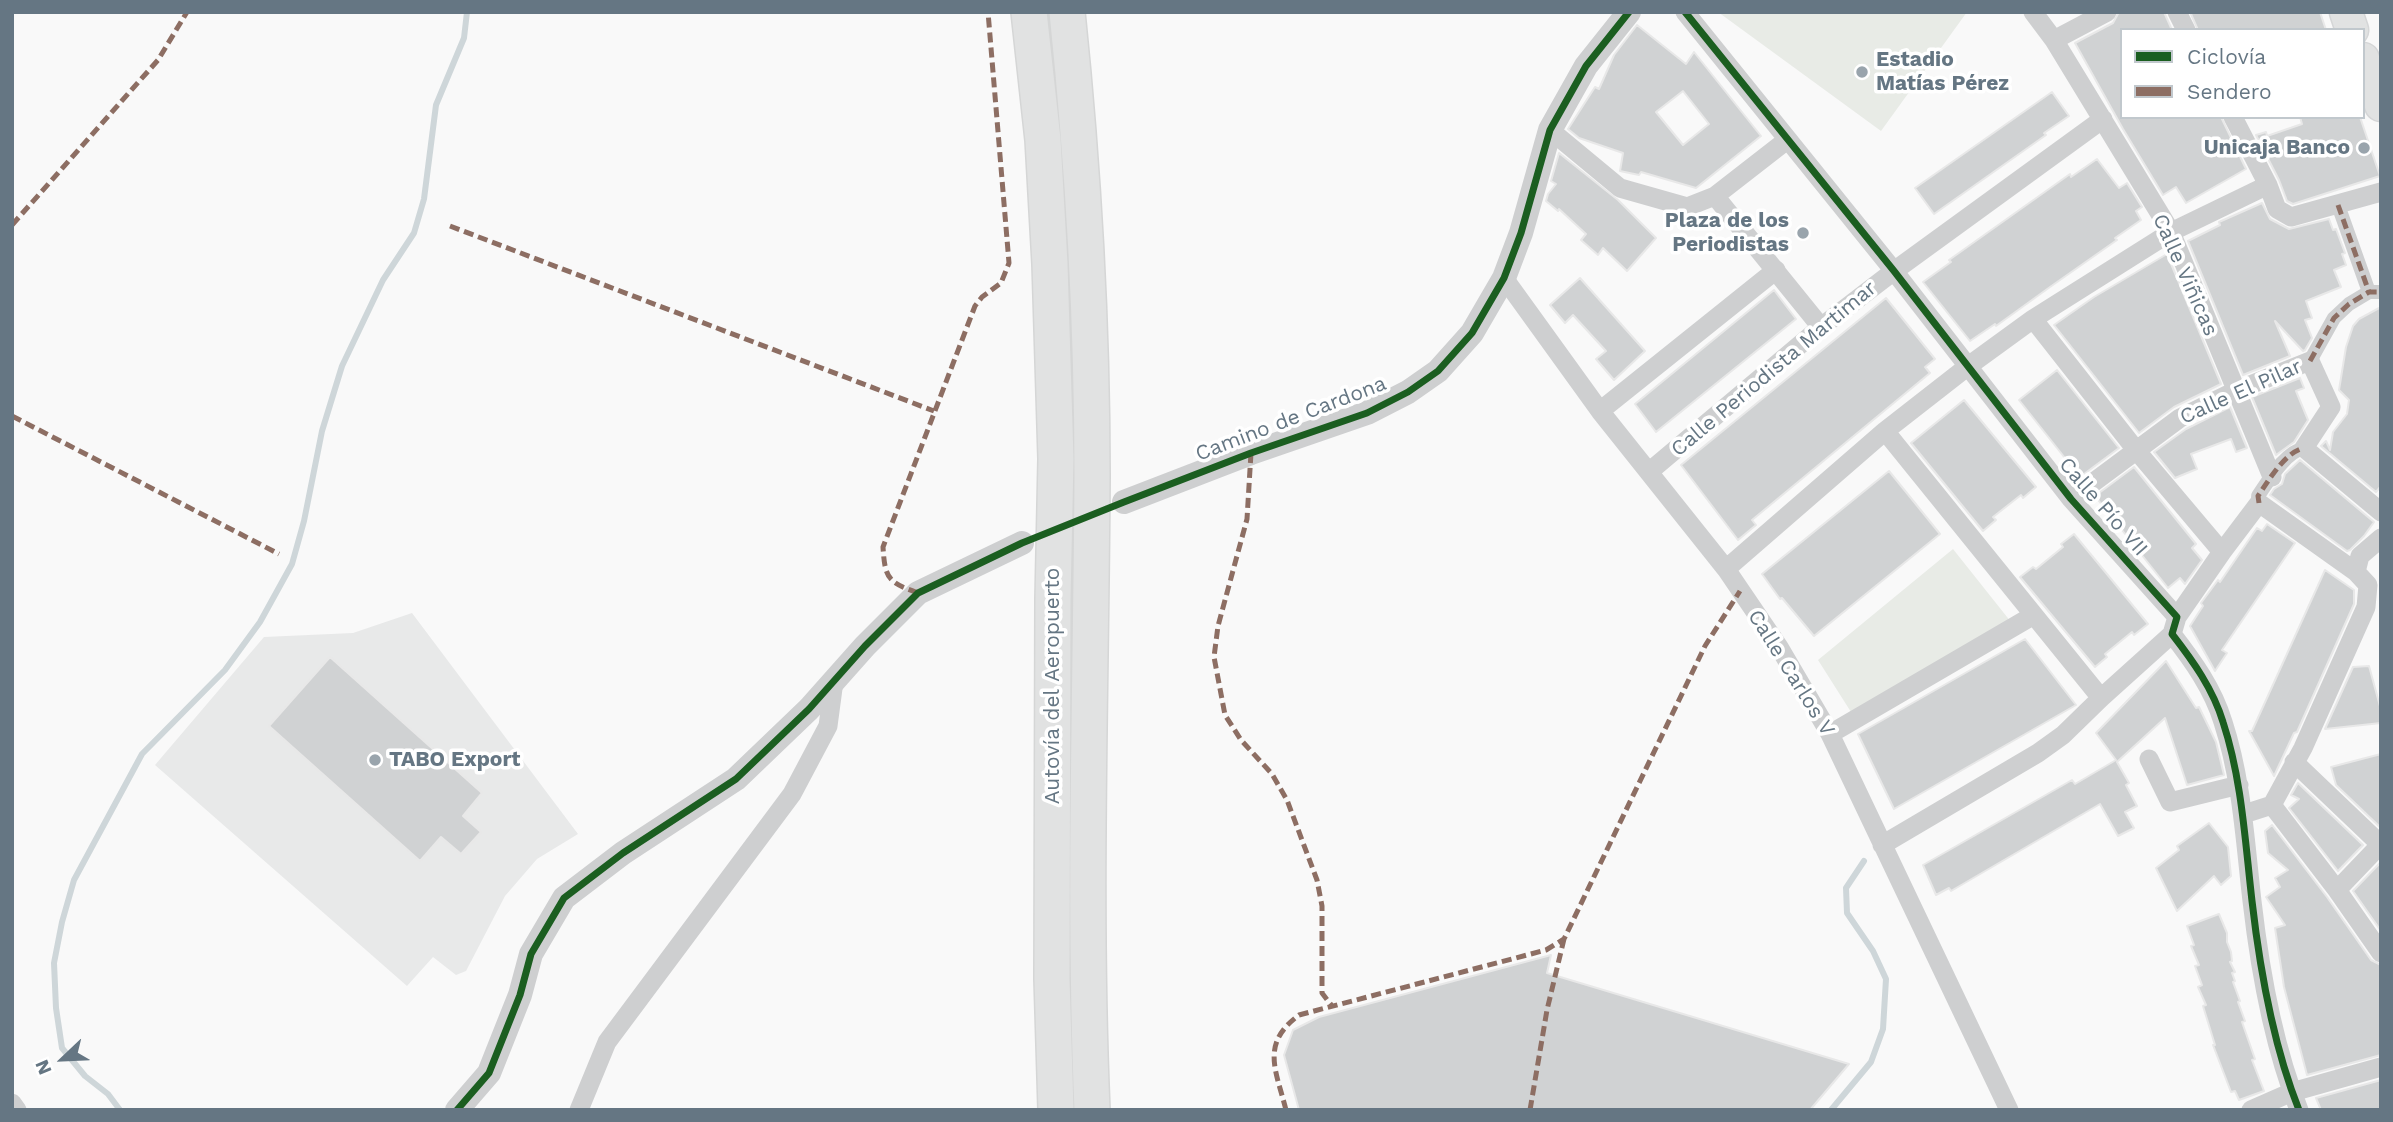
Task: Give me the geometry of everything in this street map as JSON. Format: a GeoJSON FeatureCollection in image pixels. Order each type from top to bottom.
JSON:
{"type":"FeatureCollection","features":[{"type":"Feature","properties":{"kind":"highway","name":"Autovía del Aeropuerto"},"geometry":{"type":"LineString","coordinates":[[1029,12],[1043,140],[1056,459],[1052,979],[1056,1110]]}},
{"type":"Feature","properties":{"kind":"highway","name":"Autovía del Aeropuerto"},"geometry":{"type":"LineString","coordinates":[[1067,12],[1077,106],[1091,392],[1088,902],[1092,1110]]}},
{"type":"Feature","properties":{"kind":"main road"},"geometry":{"type":"LineString","coordinates":[[2365,64],[2381,105]]}},
{"type":"Feature","properties":{"kind":"street","name":"Camino de Cardona"},"geometry":{"type":"LineString","coordinates":[[1124,502],[1251,453],[1367,413],[1408,392],[1438,370],[1472,333],[1504,278],[1521,233],[1550,130],[1586,66],[1629,12]]}},
{"type":"Feature","properties":{"kind":"street","name":"Calle Pío VII"},"geometry":{"type":"LineString","coordinates":[[1685,12],[2175,626],[2223,720],[2244,814],[2253,905],[2267,995],[2296,1101]]}},
{"type":"Feature","properties":{"kind":"street","name":"Calle Viñicas"},"geometry":{"type":"LineString","coordinates":[[2033,12],[2054,40],[2171,232],[2272,477]]}},
{"type":"Feature","properties":{"kind":"street"},"geometry":{"type":"LineString","coordinates":[[2054,40],[2107,12]]}},
{"type":"Feature","properties":{"kind":"street"},"geometry":{"type":"LineString","coordinates":[[2177,12],[2185,28]]}},
{"type":"Feature","properties":{"kind":"street","name":"Calle Periodista Martimar"},"geometry":{"type":"LineString","coordinates":[[1650,471],[1821,327],[2103,119]]}},
{"type":"Feature","properties":{"kind":"street"},"geometry":{"type":"LineString","coordinates":[[2234,119],[2268,185],[2277,209],[2291,217],[2381,192]]}},
{"type":"Feature","properties":{"kind":"street"},"geometry":{"type":"LineString","coordinates":[[1550,130],[1620,188],[1687,207],[1714,195],[1787,141]]}},
{"type":"Feature","properties":{"kind":"street"},"geometry":{"type":"LineString","coordinates":[[1726,569],[1885,431],[2033,319],[2171,232],[2268,185]]}},
{"type":"Feature","properties":{"kind":"street"},"geometry":{"type":"LineString","coordinates":[[1714,195],[1821,327]]}},
{"type":"Feature","properties":{"kind":"street"},"geometry":{"type":"LineString","coordinates":[[1882,845],[2038,753],[2063,735],[2175,626],[2222,552],[2259,503],[2258,495],[2295,450],[2304,448],[2330,407],[2310,361],[2341,310],[2375,292],[2338,205]]}},
{"type":"Feature","properties":{"kind":"street"},"geometry":{"type":"LineString","coordinates":[[1600,411],[1776,271]]}},
{"type":"Feature","properties":{"kind":"street","name":"Calle Carlos V"},"geometry":{"type":"LineString","coordinates":[[1504,278],[1600,411],[1726,569],[1779,648],[1830,734],[2009,1110]]}},
{"type":"Feature","properties":{"kind":"street"},"geometry":{"type":"LineString","coordinates":[[2033,319],[2136,450],[2222,552]]}},
{"type":"Feature","properties":{"kind":"street","name":"Calle El Pilar"},"geometry":{"type":"LineString","coordinates":[[2071,499],[2180,418],[2235,391],[2310,361]]}},
{"type":"Feature","properties":{"kind":"street"},"geometry":{"type":"LineString","coordinates":[[1885,431],[2101,698]]}},
{"type":"Feature","properties":{"kind":"street"},"geometry":{"type":"LineString","coordinates":[[2304,448],[2381,512]]}},
{"type":"Feature","properties":{"kind":"street"},"geometry":{"type":"LineString","coordinates":[[2244,814],[2272,806],[2303,748],[2366,607],[2368,585],[2356,572],[2259,503]]}},
{"type":"Feature","properties":{"kind":"street"},"geometry":{"type":"LineString","coordinates":[[2356,572],[2360,556],[2381,538]]}},
{"type":"Feature","properties":{"kind":"street"},"geometry":{"type":"LineString","coordinates":[[457,1110],[489,1073],[520,995],[531,954],[565,898],[623,853],[736,779],[809,709],[918,593],[1022,543]]}},
{"type":"Feature","properties":{"kind":"street"},"geometry":{"type":"LineString","coordinates":[[1830,734],[2034,615]]}},
{"type":"Feature","properties":{"kind":"street"},"geometry":{"type":"LineString","coordinates":[[579,1110],[607,1042],[792,794],[828,726],[834,681]]}},
{"type":"Feature","properties":{"kind":"street"},"geometry":{"type":"LineString","coordinates":[[2149,759],[2170,802],[2239,785]]}},
{"type":"Feature","properties":{"kind":"street"},"geometry":{"type":"LineString","coordinates":[[2294,762],[2380,844],[2337,890]]}},
{"type":"Feature","properties":{"kind":"street"},"geometry":{"type":"LineString","coordinates":[[2272,806],[2377,942]]}},
{"type":"Feature","properties":{"kind":"street"},"geometry":{"type":"LineString","coordinates":[[2251,1110],[2296,1101],[2381,1067]]}},
{"type":"Feature","properties":{"kind":"street"},"geometry":{"type":"LineString","coordinates":[[12,1103],[17,1110]]}},
{"type":"Feature","properties":{"kind":"shaded area","name":"Estadio Matías Pérez"},"geometry":{"type":"Polygon","coordinates":[[[1718,12],[1967,12],[1881,131],[1718,12]]]}},
{"type":"Feature","properties":{"kind":"shaded area"},"geometry":{"type":"Polygon","coordinates":[[[1953,549],[2011,622],[1851,712],[1818,660],[1953,549]]]}},
{"type":"Feature","properties":{"kind":"shaded area"},"geometry":{"type":"Polygon","coordinates":[[[412,613],[578,834],[537,859],[505,896],[466,971],[456,975],[433,957],[407,986],[155,765],[264,637],[353,633],[412,613]]]}},
{"type":"Feature","properties":{"kind":"building"},"geometry":{"type":"Polygon","coordinates":[[[2119,12],[2164,12],[2171,28],[2120,28],[2120,119],[2222,119],[2246,169],[2186,203],[2176,187],[2163,195],[2075,43],[2113,23],[2119,12]]]}},
{"type":"Feature","properties":{"kind":"building"},"geometry":{"type":"Polygon","coordinates":[[[2320,12],[2325,28],[2197,28],[2191,14],[2320,12]]]}},
{"type":"Feature","properties":{"kind":"building"},"geometry":{"type":"Polygon","coordinates":[[[1637,25],[1686,64],[1694,52],[1761,136],[1696,188],[1641,172],[1639,175],[1620,171],[1623,153],[1579,138],[1568,129],[1595,87],[1599,89],[1614,55],[1637,25]],[[1683,91],[1656,112],[1683,145],[1709,124],[1683,91]]]}},
{"type":"Feature","properties":{"kind":"building"},"geometry":{"type":"Polygon","coordinates":[[[2052,92],[2069,116],[1934,214],[1915,188],[2052,92]]]}},
{"type":"Feature","properties":{"kind":"building"},"geometry":{"type":"Polygon","coordinates":[[[2301,119],[2361,119],[2380,176],[2293,204],[2287,201],[2256,135],[2266,132],[2267,136],[2302,124],[2301,119]]]}},
{"type":"Feature","properties":{"kind":"building"},"geometry":{"type":"Polygon","coordinates":[[[1559,153],[1618,200],[1656,238],[1627,271],[1603,248],[1598,255],[1581,240],[1586,234],[1559,209],[1558,211],[1546,201],[1556,184],[1551,181],[1559,153]]]}},
{"type":"Feature","properties":{"kind":"building"},"geometry":{"type":"Polygon","coordinates":[[[2097,159],[2119,188],[2127,183],[2142,207],[2136,211],[2141,220],[1996,326],[1995,324],[1970,341],[1923,282],[1951,262],[1949,260],[2070,174],[2071,177],[2097,159]]]}},
{"type":"Feature","properties":{"kind":"building"},"geometry":{"type":"Polygon","coordinates":[[[2262,203],[2270,219],[2289,229],[2329,219],[2345,253],[2342,254],[2346,265],[2334,270],[2341,287],[2306,301],[2312,318],[2305,320],[2312,338],[2305,350],[2303,351],[2275,321],[2290,356],[2243,375],[2188,241],[2220,225],[2219,222],[2262,203]]]}},
{"type":"Feature","properties":{"kind":"building"},"geometry":{"type":"Polygon","coordinates":[[[2167,254],[2221,384],[2174,407],[2139,433],[2054,325],[2094,297],[2167,254]]]}},
{"type":"Feature","properties":{"kind":"building"},"geometry":{"type":"Polygon","coordinates":[[[1580,278],[1645,351],[1614,380],[1596,359],[1606,351],[1573,315],[1565,323],[1550,305],[1580,278]]]}},
{"type":"Feature","properties":{"kind":"building"},"geometry":{"type":"Polygon","coordinates":[[[1774,290],[1796,319],[1656,432],[1635,404],[1774,290]]]}},
{"type":"Feature","properties":{"kind":"building"},"geometry":{"type":"Polygon","coordinates":[[[1886,298],[1935,359],[1925,367],[1930,373],[1752,520],[1756,525],[1738,540],[1681,465],[1886,298]]]}},
{"type":"Feature","properties":{"kind":"building"},"geometry":{"type":"Polygon","coordinates":[[[2381,307],[2381,486],[2376,492],[2321,446],[2326,441],[2330,450],[2333,432],[2347,414],[2349,400],[2339,390],[2346,347],[2353,326],[2359,319],[2381,307]]]}},
{"type":"Feature","properties":{"kind":"building"},"geometry":{"type":"Polygon","coordinates":[[[2057,370],[2119,448],[2080,477],[2019,400],[2057,370]]]}},
{"type":"Feature","properties":{"kind":"building"},"geometry":{"type":"Polygon","coordinates":[[[2300,378],[2304,388],[2296,391],[2308,420],[2294,442],[2276,455],[2252,397],[2300,378]]]}},
{"type":"Feature","properties":{"kind":"building"},"geometry":{"type":"Polygon","coordinates":[[[1964,400],[2036,487],[1993,517],[1996,520],[1983,531],[1911,443],[1964,400]]]}},
{"type":"Feature","properties":{"kind":"building"},"geometry":{"type":"Polygon","coordinates":[[[2230,407],[2247,448],[2236,452],[2231,439],[2191,454],[2197,469],[2175,478],[2154,452],[2186,429],[2230,407]]]}},
{"type":"Feature","properties":{"kind":"building"},"geometry":{"type":"Polygon","coordinates":[[[2300,460],[2374,522],[2350,550],[2347,551],[2270,495],[2282,484],[2285,474],[2300,460]]]}},
{"type":"Feature","properties":{"kind":"building"},"geometry":{"type":"Polygon","coordinates":[[[2134,467],[2196,544],[2192,548],[2202,560],[2185,584],[2180,578],[2168,588],[2095,496],[2134,467]]]}},
{"type":"Feature","properties":{"kind":"building"},"geometry":{"type":"Polygon","coordinates":[[[1889,471],[1940,534],[1814,636],[1782,598],[1780,599],[1762,574],[1889,471]]]}},
{"type":"Feature","properties":{"kind":"building"},"geometry":{"type":"Polygon","coordinates":[[[2267,524],[2295,543],[2222,650],[2227,653],[2215,671],[2190,626],[2203,606],[2201,603],[2218,580],[2220,582],[2257,528],[2262,531],[2267,524]]]}},
{"type":"Feature","properties":{"kind":"building"},"geometry":{"type":"Polygon","coordinates":[[[2074,534],[2148,624],[2134,635],[2132,632],[2105,654],[2107,657],[2095,667],[2020,577],[2033,567],[2036,569],[2063,547],[2061,544],[2074,534]]]}},
{"type":"Feature","properties":{"kind":"building"},"geometry":{"type":"Polygon","coordinates":[[[2325,570],[2354,590],[2354,604],[2297,732],[2294,733],[2274,776],[2249,731],[2252,731],[2325,570]]]}},
{"type":"Feature","properties":{"kind":"building"},"geometry":{"type":"Polygon","coordinates":[[[2025,639],[2076,705],[1894,809],[1858,734],[2025,639]]]}},
{"type":"Feature","properties":{"kind":"building","name":"TABO Export"},"geometry":{"type":"Polygon","coordinates":[[[330,657],[482,793],[463,816],[481,832],[461,854],[441,837],[420,861],[269,726],[330,657]]]}},
{"type":"Feature","properties":{"kind":"building"},"geometry":{"type":"Polygon","coordinates":[[[2166,661],[2196,708],[2199,707],[2216,742],[2224,775],[2187,785],[2165,718],[2117,762],[2129,783],[2126,785],[2137,806],[2125,812],[2134,828],[2118,836],[2100,804],[1951,891],[1949,888],[1936,895],[1923,865],[2072,780],[2075,784],[2116,760],[2096,733],[2166,661]]]}},
{"type":"Feature","properties":{"kind":"building"},"geometry":{"type":"Polygon","coordinates":[[[2369,666],[2381,710],[2381,723],[2325,729],[2353,667],[2369,666]]]}},
{"type":"Feature","properties":{"kind":"building"},"geometry":{"type":"Polygon","coordinates":[[[2381,754],[2381,828],[2336,785],[2331,767],[2381,754]]]}},
{"type":"Feature","properties":{"kind":"building"},"geometry":{"type":"Polygon","coordinates":[[[2298,783],[2363,845],[2338,871],[2289,808],[2299,799],[2291,795],[2298,783]]]}},
{"type":"Feature","properties":{"kind":"building"},"geometry":{"type":"Polygon","coordinates":[[[2209,823],[2228,847],[2231,876],[2221,885],[2214,876],[2177,911],[2156,868],[2179,850],[2177,846],[2209,823]]]}},
{"type":"Feature","properties":{"kind":"building"},"geometry":{"type":"Polygon","coordinates":[[[2272,825],[2371,960],[2381,965],[2381,1055],[2307,1075],[2284,987],[2275,928],[2285,925],[2266,897],[2280,887],[2275,878],[2288,870],[2268,853],[2265,831],[2272,825]]]}},
{"type":"Feature","properties":{"kind":"building"},"geometry":{"type":"Polygon","coordinates":[[[2381,862],[2381,931],[2353,891],[2381,862]]]}},
{"type":"Feature","properties":{"kind":"building"},"geometry":{"type":"Polygon","coordinates":[[[2219,914],[2227,933],[2230,962],[2235,972],[2232,973],[2233,982],[2245,1021],[2242,1022],[2264,1091],[2239,1100],[2235,1091],[2231,1092],[2213,1045],[2203,1006],[2206,1005],[2198,987],[2202,985],[2195,966],[2199,965],[2187,926],[2219,914]]]}},
{"type":"Feature","properties":{"kind":"building"},"geometry":{"type":"Polygon","coordinates":[[[1551,955],[1547,973],[1849,1064],[1810,1110],[1299,1110],[1284,1055],[1293,1030],[1319,1017],[1551,955]]]}},
{"type":"Feature","properties":{"kind":"building"},"geometry":{"type":"Polygon","coordinates":[[[2381,1080],[2381,1110],[2321,1110],[2316,1098],[2381,1080]]]}},
{"type":"Feature","properties":{"kind":"waterway"},"geometry":{"type":"LineString","coordinates":[[120,1110],[108,1094],[85,1076],[62,1048],[56,1008],[54,963],[74,880],[142,754],[225,670],[260,622],[292,564],[304,521],[322,431],[342,366],[383,280],[414,233],[424,199],[436,105],[464,38],[467,12]]}},
{"type":"Feature","properties":{"kind":"waterway"},"geometry":{"type":"LineString","coordinates":[[1831,1110],[1871,1062],[1883,1029],[1886,979],[1873,951],[1847,913],[1846,888],[1864,861]]}},
{"type":"Feature","properties":{"kind":"marked path"},"geometry":{"type":"LineString","coordinates":[[12,225],[158,60],[187,12]]}},
{"type":"Feature","properties":{"kind":"marked path"},"geometry":{"type":"LineString","coordinates":[[918,593],[900,586],[890,578],[885,566],[883,547],[975,306],[982,297],[1001,283],[1009,263],[988,12]]}},
{"type":"Feature","properties":{"kind":"marked path"},"geometry":{"type":"LineString","coordinates":[[2338,205],[2369,292],[2381,292]]}},
{"type":"Feature","properties":{"kind":"marked path"},"geometry":{"type":"LineString","coordinates":[[450,226],[934,411]]}},
{"type":"Feature","properties":{"kind":"marked path"},"geometry":{"type":"LineString","coordinates":[[2310,361],[2334,318],[2349,304],[2369,292]]}},
{"type":"Feature","properties":{"kind":"marked path"},"geometry":{"type":"LineString","coordinates":[[12,416],[279,554]]}},
{"type":"Feature","properties":{"kind":"marked path"},"geometry":{"type":"LineString","coordinates":[[2259,503],[2258,496],[2278,467],[2290,455],[2304,448]]}},
{"type":"Feature","properties":{"kind":"marked path"},"geometry":{"type":"LineString","coordinates":[[1251,453],[1247,519],[1218,626],[1214,657],[1225,715],[1241,740],[1272,774],[1287,800],[1317,880],[1322,906],[1322,993],[1332,1006]]}},
{"type":"Feature","properties":{"kind":"marked path"},"geometry":{"type":"LineString","coordinates":[[1286,1110],[1275,1070],[1275,1047],[1279,1036],[1299,1015],[1546,950],[1564,939],[1705,646],[1740,591]]}},
{"type":"Feature","properties":{"kind":"marked path"},"geometry":{"type":"LineString","coordinates":[[1530,1110],[1547,1010],[1564,939]]}},
{"type":"Feature","properties":{"kind":"cycle path"},"geometry":{"type":"LineString","coordinates":[[457,1110],[489,1073],[520,995],[531,954],[564,898],[623,853],[736,779],[809,709],[865,646],[918,593],[1022,543],[1124,502],[1251,453],[1367,413],[1408,392],[1438,371],[1472,333],[1504,278],[1521,233],[1550,130],[1586,66],[1629,12]]}},
{"type":"Feature","properties":{"kind":"cycle path"},"geometry":{"type":"LineString","coordinates":[[1685,12],[1894,271],[2071,499],[2177,617],[2172,634],[2195,665],[2219,710],[2235,766],[2264,981],[2282,1060],[2299,1110]]}},
{"type":"Feature","properties":{"kind":"place","name":"Estadio Matías Pérez"},"geometry":{"type":"Point","coordinates":[1862,72]}},
{"type":"Feature","properties":{"kind":"place","name":"Unicaja Banco"},"geometry":{"type":"Point","coordinates":[2364,148]}},
{"type":"Feature","properties":{"kind":"place","name":"Plaza de los Periodistas"},"geometry":{"type":"Point","coordinates":[1803,233]}},
{"type":"Feature","properties":{"kind":"place","name":"TABO Export"},"geometry":{"type":"Point","coordinates":[375,760]}}]}
